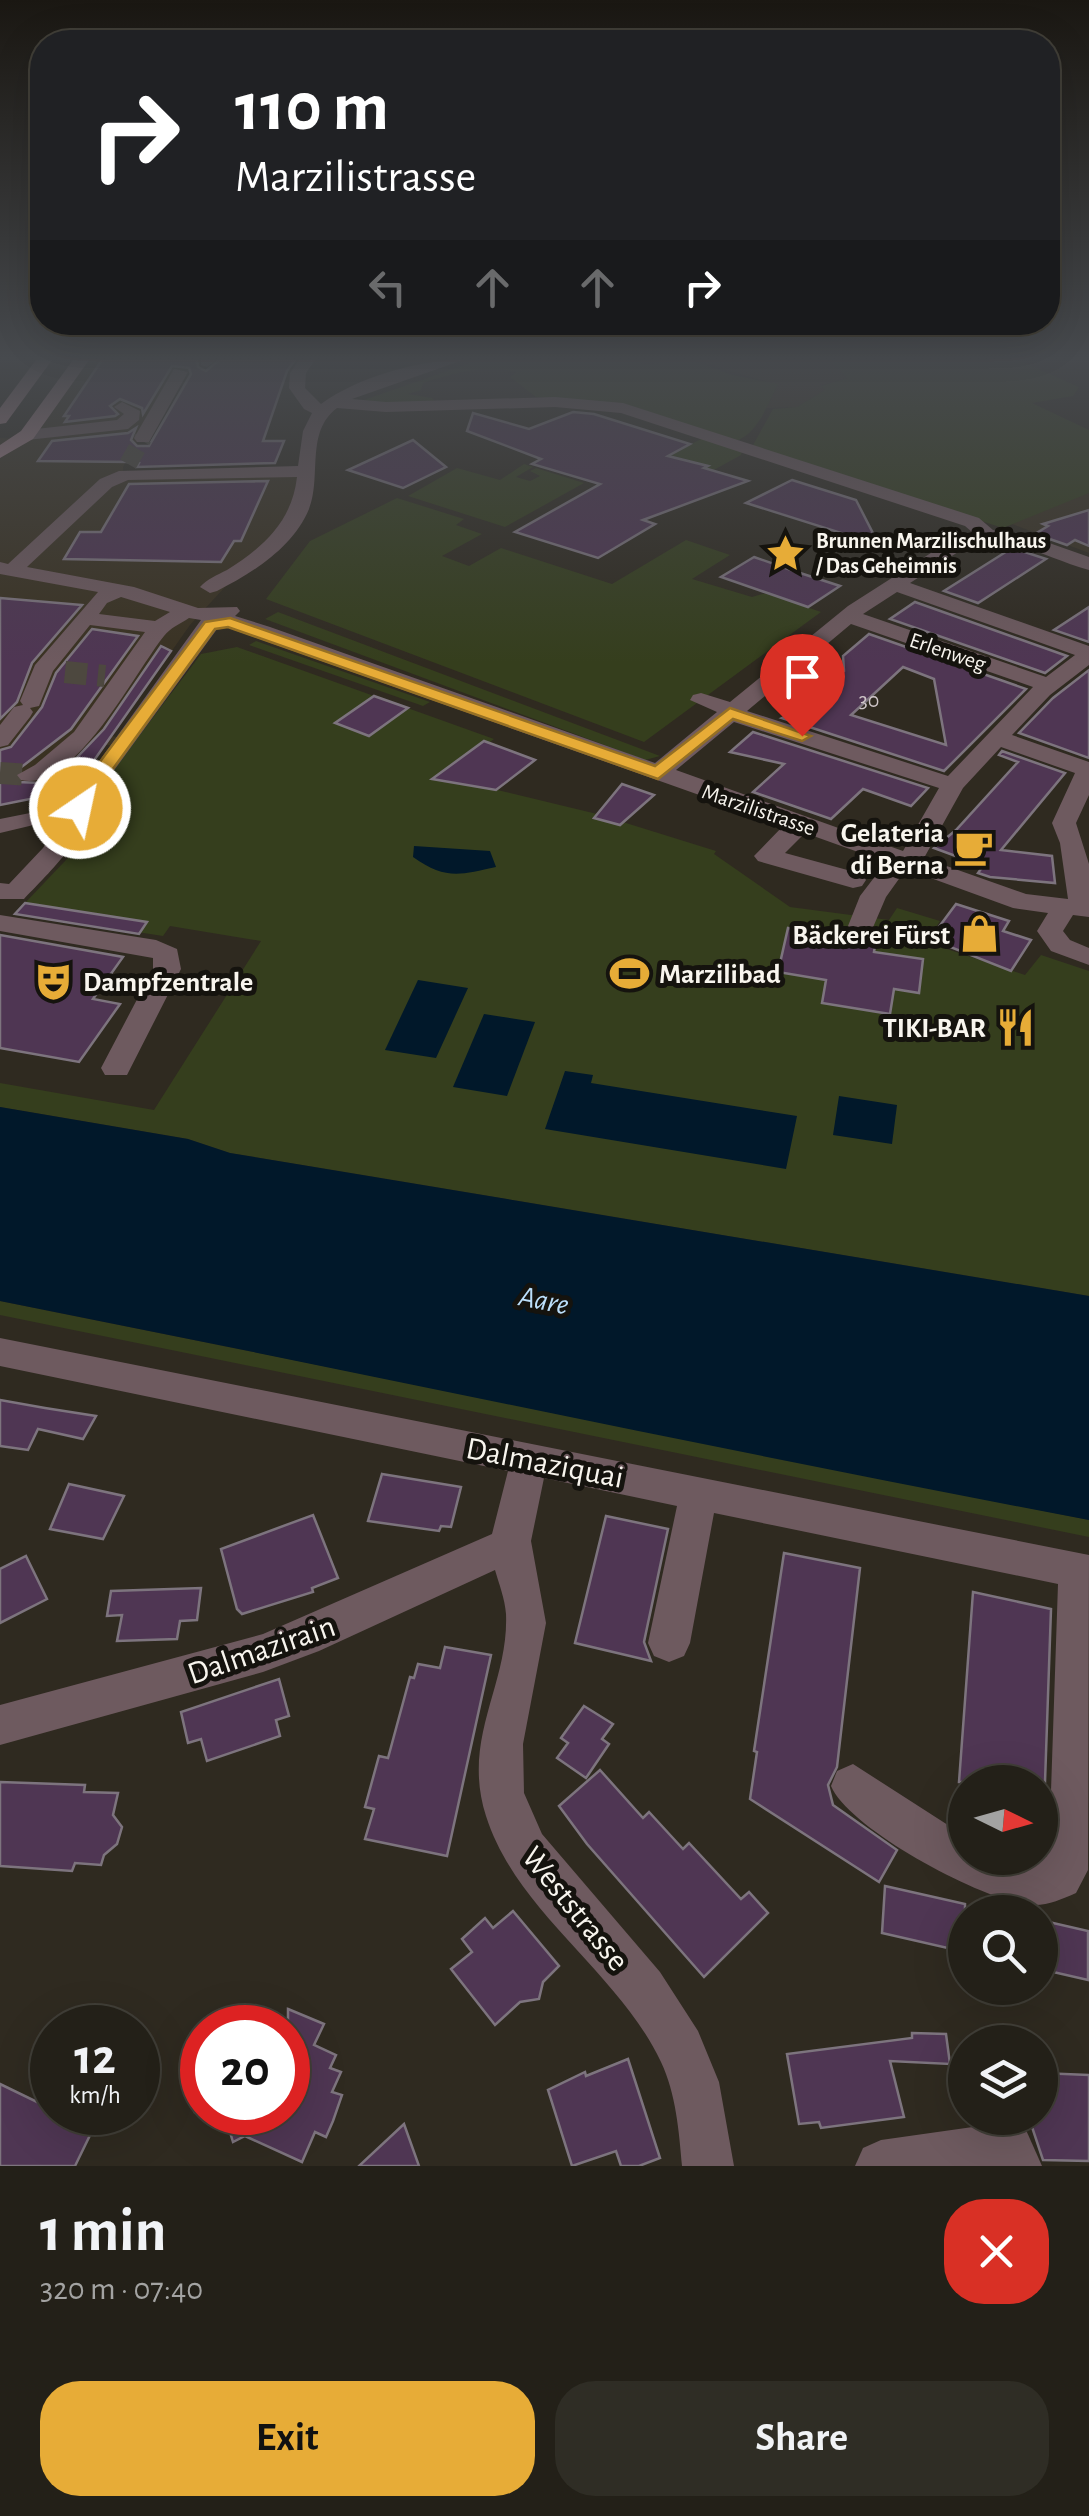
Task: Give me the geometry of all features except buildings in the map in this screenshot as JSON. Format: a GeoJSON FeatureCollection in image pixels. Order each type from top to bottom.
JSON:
{"type":"FeatureCollection","features":[{"type":"Feature","properties":{"kind":"street"},"geometry":{"type":"LineString","coordinates":[[0,848],[12,824],[47,817],[79,803],[224,613],[248,568],[300,511],[308,461]]}},
{"type":"Feature","properties":{"kind":"street"},"geometry":{"type":"LineString","coordinates":[[785,461],[972,522],[987,535]]}},
{"type":"Feature","properties":{"kind":"street"},"geometry":{"type":"LineString","coordinates":[[6,569],[126,470],[307,470]]}},
{"type":"Feature","properties":{"kind":"street"},"geometry":{"type":"LineString","coordinates":[[658,773],[848,616],[966,539],[987,535],[1018,539],[1089,564]]}},
{"type":"Feature","properties":{"kind":"street"},"geometry":{"type":"LineString","coordinates":[[29,776],[44,772],[65,745],[82,738],[114,677],[159,628],[192,599],[248,568]]}},
{"type":"Feature","properties":{"kind":"street"},"geometry":{"type":"LineString","coordinates":[[6,569],[192,599],[224,613]]}},
{"type":"Feature","properties":{"kind":"street"},"geometry":{"type":"LineString","coordinates":[[904,588],[1089,654]]}},
{"type":"Feature","properties":{"kind":"street"},"geometry":{"type":"LineString","coordinates":[[0,740],[54,671],[100,599],[126,591]]}},
{"type":"Feature","properties":{"kind":"street"},"geometry":{"type":"LineString","coordinates":[[192,599],[224,613]]}},
{"type":"Feature","properties":{"kind":"street","name":"Marzilistrasse"},"geometry":{"type":"LineString","coordinates":[[224,613],[436,703],[658,773],[1022,902],[1080,915]]}},
{"type":"Feature","properties":{"kind":"street","name":"Erlenweg"},"geometry":{"type":"LineString","coordinates":[[848,616],[1048,685]]}},
{"type":"Feature","properties":{"kind":"street"},"geometry":{"type":"LineString","coordinates":[[85,618],[159,628]]}},
{"type":"Feature","properties":{"kind":"street"},"geometry":{"type":"LineString","coordinates":[[862,926],[874,896],[906,860],[953,785],[1048,685],[1089,654]]}},
{"type":"Feature","properties":{"kind":"street"},"geometry":{"type":"LineString","coordinates":[[701,700],[953,785]]}},
{"type":"Feature","properties":{"kind":"street"},"geometry":{"type":"LineString","coordinates":[[998,738],[1089,770],[1064,823],[1073,843],[1080,915],[1050,931],[1053,941],[1089,957]]}},
{"type":"Feature","properties":{"kind":"street"},"geometry":{"type":"LineString","coordinates":[[0,891],[16,893],[51,857],[66,840],[79,803]]}},
{"type":"Feature","properties":{"kind":"street"},"geometry":{"type":"LineString","coordinates":[[800,824],[766,856],[853,880]]}},
{"type":"Feature","properties":{"kind":"street"},"geometry":{"type":"LineString","coordinates":[[0,924],[156,948],[167,954],[167,969],[116,1068]]}},
{"type":"Feature","properties":{"kind":"street","name":"Dalmaziquai"},"geometry":{"type":"LineString","coordinates":[[0,1352],[1083,1572]]}},
{"type":"Feature","properties":{"kind":"street","name":"Weststrasse"},"geometry":{"type":"LineString","coordinates":[[530,1460],[510,1544],[526,1621],[499,1758],[509,1818],[533,1860],[646,1994],[680,2042],[698,2093],[708,2166]]}},
{"type":"Feature","properties":{"kind":"street"},"geometry":{"type":"LineString","coordinates":[[669,1643],[699,1492]]}},
{"type":"Feature","properties":{"kind":"street","name":"Dalmazirain"},"geometry":{"type":"LineString","coordinates":[[0,1724],[263,1653],[510,1544]]}},
{"type":"Feature","properties":{"kind":"street"},"geometry":{"type":"LineString","coordinates":[[853,1786],[988,1872],[1036,1883],[1060,1876],[1072,1854],[1083,1572]]}},
{"type":"Feature","properties":{"kind":"street"},"geometry":{"type":"LineString","coordinates":[[882,2166],[1008,2148],[1016,2166]]}},
{"type":"Feature","properties":{"kind":"shaded area"},"geometry":{"type":"Polygon","coordinates":[[[0,461],[126,461],[123,476],[301,473],[299,494],[283,524],[190,625],[112,736],[123,738],[117,746],[106,745],[73,790],[0,806],[0,461]]]}},
{"type":"Feature","properties":{"kind":"shaded area"},"geometry":{"type":"Polygon","coordinates":[[[1089,493],[1089,553],[1012,524],[1078,494],[1089,493]]]}},
{"type":"Feature","properties":{"kind":"green space"},"geometry":{"type":"Polygon","coordinates":[[[692,461],[730,461],[712,471],[703,469],[707,465],[692,461]]]}},
{"type":"Feature","properties":{"kind":"green space"},"geometry":{"type":"Polygon","coordinates":[[[796,461],[1089,461],[1089,493],[1003,528],[796,461]]]}},
{"type":"Feature","properties":{"kind":"green space"},"geometry":{"type":"Polygon","coordinates":[[[524,464],[533,467],[516,477],[530,481],[540,476],[530,471],[536,468],[584,483],[505,527],[408,496],[457,468],[500,480],[524,464]]]}},
{"type":"Feature","properties":{"kind":"green space"},"geometry":{"type":"Polygon","coordinates":[[[397,498],[464,519],[456,525],[482,534],[442,556],[469,566],[501,548],[612,584],[686,540],[730,555],[692,579],[752,597],[766,593],[821,612],[644,742],[266,599],[310,541],[397,498]]]}},
{"type":"Feature","properties":{"kind":"green space"},"geometry":{"type":"Polygon","coordinates":[[[278,612],[660,756],[645,760],[265,619],[278,612]]]}},
{"type":"Feature","properties":{"kind":"green space"},"geometry":{"type":"Polygon","coordinates":[[[256,641],[430,702],[423,706],[249,645],[256,641]]]}},
{"type":"Feature","properties":{"kind":"green space","name":"Marzilibad"},"geometry":{"type":"Polygon","coordinates":[[[237,647],[494,739],[443,777],[597,814],[716,851],[714,854],[790,907],[889,920],[897,908],[940,921],[926,942],[1025,975],[1041,955],[1089,971],[1089,1296],[230,1153],[188,1139],[0,1107],[0,1083],[154,1110],[261,941],[170,926],[163,936],[67,921],[25,903],[85,840],[111,773],[201,654],[237,647]]]}},
{"type":"Feature","properties":{"kind":"green space"},"geometry":{"type":"Polygon","coordinates":[[[0,1301],[1089,1520],[1089,1537],[0,1315],[0,1301]]]}},
{"type":"Feature","properties":{"kind":"water"},"geometry":{"type":"Polygon","coordinates":[[[414,846],[490,851],[496,867],[444,872],[413,857],[414,846]]]}},
{"type":"Feature","properties":{"kind":"water"},"geometry":{"type":"Polygon","coordinates":[[[418,980],[468,988],[436,1058],[385,1050],[418,980]]]}},
{"type":"Feature","properties":{"kind":"water"},"geometry":{"type":"Polygon","coordinates":[[[484,1014],[535,1022],[507,1096],[453,1087],[484,1014]]]}},
{"type":"Feature","properties":{"kind":"water"},"geometry":{"type":"Polygon","coordinates":[[[565,1071],[593,1075],[591,1083],[797,1116],[786,1169],[545,1129],[565,1071]]]}},
{"type":"Feature","properties":{"kind":"water"},"geometry":{"type":"Polygon","coordinates":[[[839,1096],[897,1105],[892,1144],[833,1135],[839,1096]]]}},
{"type":"Feature","properties":{"kind":"water","name":"Aare"},"geometry":{"type":"Polygon","coordinates":[[[0,1107],[188,1139],[230,1153],[1089,1296],[1089,1520],[0,1301],[0,1107]]]}},
{"type":"Feature","properties":{"kind":"tunnel"},"geometry":{"type":"LineString","coordinates":[[65,672],[105,676]]}},
{"type":"Feature","properties":{"kind":"tunnel"},"geometry":{"type":"LineString","coordinates":[[0,773],[29,775]]}},
{"type":"Feature","properties":{"kind":"place","name":"Brunnen Marzilischulhaus / Das Geheimnis"},"geometry":{"type":"Point","coordinates":[786,553]}},
{"type":"Feature","properties":{"kind":"place","name":"Gelateria di Berna"},"geometry":{"type":"Point","coordinates":[974,848]}},
{"type":"Feature","properties":{"kind":"place","name":"Bäckerei Fürst"},"geometry":{"type":"Point","coordinates":[980,934]}},
{"type":"Feature","properties":{"kind":"place","name":"Marzilibad"},"geometry":{"type":"Point","coordinates":[629,973]}},
{"type":"Feature","properties":{"kind":"place","name":"Dampfzentrale"},"geometry":{"type":"Point","coordinates":[53,981]}},
{"type":"Feature","properties":{"kind":"place","name":"TIKI-BAR"},"geometry":{"type":"Point","coordinates":[1016,1027]}},
{"type":"Feature","properties":{"kind":"route"},"geometry":{"type":"LineString","coordinates":[[80,808],[79,803],[210,626],[230,622],[658,773],[730,713],[802,736]]}}]}
